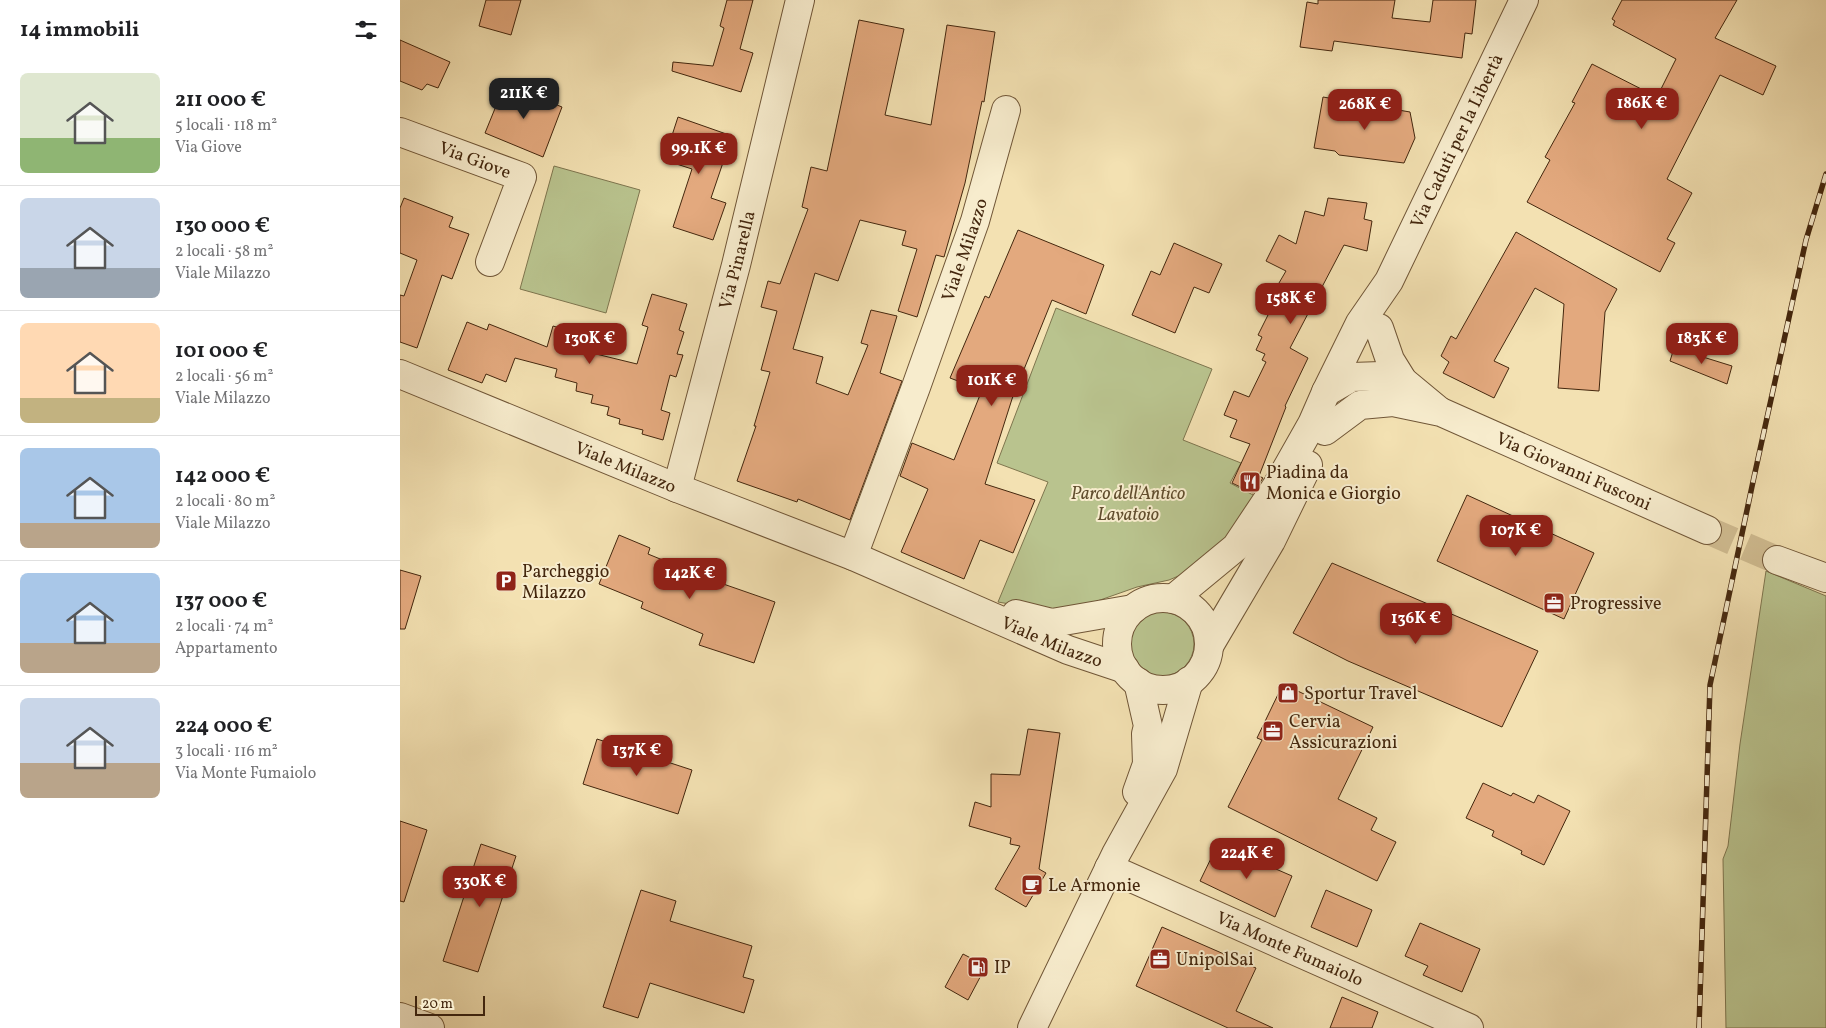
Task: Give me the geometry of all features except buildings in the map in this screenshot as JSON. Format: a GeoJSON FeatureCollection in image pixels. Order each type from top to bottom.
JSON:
{"type":"FeatureCollection","features":[{"type":"Feature","properties":{"kind":"street","name":"Via Pinarella"},"geometry":{"type":"LineString","coordinates":[[677,488],[736,265],[800,0]]}},
{"type":"Feature","properties":{"kind":"street","name":"Via Caduti per la Libertà"},"geometry":{"type":"LineString","coordinates":[[1173,599],[1236,547],[1278,484],[1312,424],[1360,323],[1389,281],[1524,0]]}},
{"type":"Feature","properties":{"kind":"street","name":"Viale Milazzo"},"geometry":{"type":"LineString","coordinates":[[853,556],[920,378],[975,221],[1006,110]]}},
{"type":"Feature","properties":{"kind":"street","name":"Via Giove"},"geometry":{"type":"LineString","coordinates":[[400,132],[522,177],[490,262]]}},
{"type":"Feature","properties":{"kind":"street","name":"Via Caduti per la Libertà"},"geometry":{"type":"LineString","coordinates":[[1209,646],[1271,541],[1325,430],[1379,328],[1389,281]]}},
{"type":"Feature","properties":{"kind":"street","name":"Via Giovanni Fusconi"},"geometry":{"type":"LineString","coordinates":[[1379,328],[1390,360],[1403,381],[1441,412]]}},
{"type":"Feature","properties":{"kind":"street","name":"Viale Milazzo"},"geometry":{"type":"LineString","coordinates":[[400,374],[677,488],[853,556],[1068,650],[1131,675]]}},
{"type":"Feature","properties":{"kind":"street","name":"Via Giovanni Fusconi"},"geometry":{"type":"LineString","coordinates":[[1326,392],[1352,377],[1381,376],[1403,381]]}},
{"type":"Feature","properties":{"kind":"street","name":"Via Giovanni Fusconi"},"geometry":{"type":"LineString","coordinates":[[1325,430],[1360,405],[1393,402],[1441,412],[1707,530]]}},
{"type":"Feature","properties":{"kind":"street"},"geometry":{"type":"LineString","coordinates":[[1777,560],[1826,578]]}},
{"type":"Feature","properties":{"kind":"street"},"geometry":{"type":"LineString","coordinates":[[1113,861],[1147,764],[1146,734],[1148,726],[1131,675],[1119,657],[1118,638],[1124,619],[1132,609],[1145,601],[1158,598],[1173,599],[1185,603],[1196,611],[1208,633],[1209,646],[1206,660],[1200,672],[1189,681],[1177,687],[1164,690],[1150,688],[1131,675]]}},
{"type":"Feature","properties":{"kind":"street","name":"Viale Milazzo"},"geometry":{"type":"LineString","coordinates":[[953,599],[1052,623],[1132,609]]}},
{"type":"Feature","properties":{"kind":"street"},"geometry":{"type":"LineString","coordinates":[[1032,1028],[1113,861],[1163,769],[1189,681]]}},
{"type":"Feature","properties":{"kind":"street","name":"Via Monte Fumaiolo"},"geometry":{"type":"LineString","coordinates":[[1113,861],[1469,1028]]}},
{"type":"Feature","properties":{"kind":"street"},"geometry":{"type":"LineString","coordinates":[[400,1017],[430,1028]]}},
{"type":"Feature","properties":{"kind":"green space"},"geometry":{"type":"Polygon","coordinates":[[[554,166],[640,190],[606,313],[520,289],[554,166]]]}},
{"type":"Feature","properties":{"kind":"green space","name":"Parco dell'Antico Lavatoio"},"geometry":{"type":"Polygon","coordinates":[[[1056,308],[1212,369],[1183,440],[1241,463],[1230,483],[1257,497],[1243,521],[1197,568],[1169,580],[1137,587],[1086,605],[1055,612],[998,602],[1048,482],[997,463],[1056,308]]]}},
{"type":"Feature","properties":{"kind":"green space"},"geometry":{"type":"Polygon","coordinates":[[[1766,571],[1826,596],[1826,1028],[1726,1028],[1723,859],[1728,846],[1740,744],[1766,571]]]}},
{"type":"Feature","properties":{"kind":"green space"},"geometry":{"type":"Polygon","coordinates":[[[1156,612],[1168,612],[1185,621],[1192,632],[1194,644],[1192,656],[1185,667],[1168,676],[1156,676],[1144,671],[1135,662],[1130,650],[1130,638],[1135,626],[1144,617],[1156,612]]]}},
{"type":"Feature","properties":{"kind":"tunnel"},"geometry":{"type":"LineString","coordinates":[[1707,530],[1777,560]]}},
{"type":"Feature","properties":{"kind":"railway"},"geometry":{"type":"LineString","coordinates":[[1699,1028],[1710,685],[1806,240],[1826,174]]}},
{"type":"Feature","properties":{"kind":"place","name":"Piadina da Monica e Giorgio"},"geometry":{"type":"Point","coordinates":[1250,482]}},
{"type":"Feature","properties":{"kind":"place","name":"Parcheggio Milazzo"},"geometry":{"type":"Point","coordinates":[506,581]}},
{"type":"Feature","properties":{"kind":"place","name":"Progressive"},"geometry":{"type":"Point","coordinates":[1554,603]}},
{"type":"Feature","properties":{"kind":"place","name":"Sportur Travel"},"geometry":{"type":"Point","coordinates":[1288,693]}},
{"type":"Feature","properties":{"kind":"place","name":"Cervia Assicurazioni"},"geometry":{"type":"Point","coordinates":[1273,731]}},
{"type":"Feature","properties":{"kind":"place","name":"Le Armonie"},"geometry":{"type":"Point","coordinates":[1032,885]}},
{"type":"Feature","properties":{"kind":"place","name":"UnipolSai"},"geometry":{"type":"Point","coordinates":[1160,959]}},
{"type":"Feature","properties":{"kind":"place","name":"IP"},"geometry":{"type":"Point","coordinates":[978,967]}}]}
